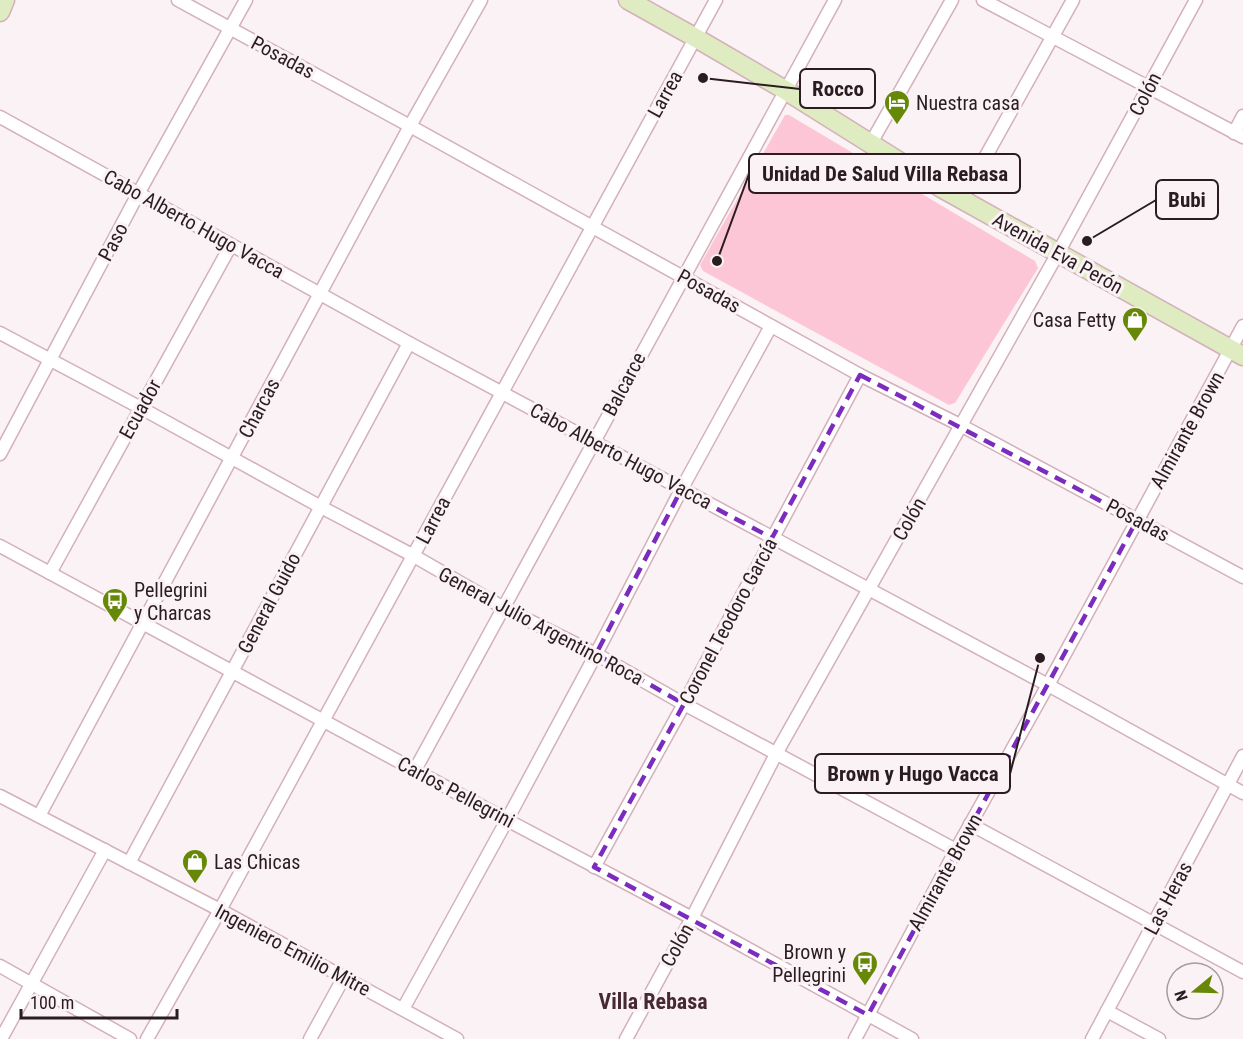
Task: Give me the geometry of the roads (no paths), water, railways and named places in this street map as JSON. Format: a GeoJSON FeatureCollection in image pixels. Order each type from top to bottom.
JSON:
{"type":"FeatureCollection","features":[{"type":"Feature","properties":{"kind":"main road"},"geometry":{"type":"LineString","coordinates":[[0,12],[5,0]]}},
{"type":"Feature","properties":{"kind":"main road","name":"Avenida Eva Perón"},"geometry":{"type":"LineString","coordinates":[[628,0],[785,90],[962,199],[1237,352]]}},
{"type":"Feature","properties":{"kind":"street","name":"Posadas"},"geometry":{"type":"LineString","coordinates":[[178,0],[593,226],[860,375],[962,426],[1243,577]]}},
{"type":"Feature","properties":{"kind":"street","name":"Paso"},"geometry":{"type":"LineString","coordinates":[[0,454],[138,194],[246,0]]}},
{"type":"Feature","properties":{"kind":"street","name":"Charcas"},"geometry":{"type":"LineString","coordinates":[[39,816],[410,126],[481,0]]}},
{"type":"Feature","properties":{"kind":"street","name":"Larrea"},"geometry":{"type":"LineString","coordinates":[[147,1039],[414,556],[716,0]]}},
{"type":"Feature","properties":{"kind":"street","name":"Balcarce"},"geometry":{"type":"LineString","coordinates":[[415,770],[682,276],[835,0]]}},
{"type":"Feature","properties":{"kind":"street"},"geometry":{"type":"LineString","coordinates":[[872,143],[952,0]]}},
{"type":"Feature","properties":{"kind":"street"},"geometry":{"type":"LineString","coordinates":[[983,0],[1238,135],[1243,116]]}},
{"type":"Feature","properties":{"kind":"street"},"geometry":{"type":"LineString","coordinates":[[962,199],[1073,0]]}},
{"type":"Feature","properties":{"kind":"street","name":"Colón"},"geometry":{"type":"LineString","coordinates":[[626,1039],[692,918],[777,752],[962,426],[1196,0]]}},
{"type":"Feature","properties":{"kind":"street","name":"Cabo Alberto Hugo Vacca"},"geometry":{"type":"LineString","coordinates":[[0,117],[409,344],[1048,685],[1243,793]]}},
{"type":"Feature","properties":{"kind":"street","name":"Ecuador"},"geometry":{"type":"LineString","coordinates":[[51,573],[231,245]]}},
{"type":"Feature","properties":{"kind":"street"},"geometry":{"type":"LineString","coordinates":[[403,1010],[771,326]]}},
{"type":"Feature","properties":{"kind":"street","name":"Almirante Brown"},"geometry":{"type":"LineString","coordinates":[[855,1039],[1137,520],[1237,352],[1243,326]]}},
{"type":"Feature","properties":{"kind":"street","name":"General Julio Argentino Roca"},"geometry":{"type":"LineString","coordinates":[[0,333],[414,556],[504,608],[596,654],[684,704],[956,850]]}},
{"type":"Feature","properties":{"kind":"street","name":"General Guido"},"geometry":{"type":"LineString","coordinates":[[129,863],[409,344]]}},
{"type":"Feature","properties":{"kind":"street","name":"Coronel Teodoro García"},"geometry":{"type":"LineString","coordinates":[[594,867],[860,375]]}},
{"type":"Feature","properties":{"kind":"street","name":"Carlos Pellegrini"},"geometry":{"type":"LineString","coordinates":[[0,546],[692,918],[912,1039]]}},
{"type":"Feature","properties":{"kind":"street","name":"Las Heras"},"geometry":{"type":"LineString","coordinates":[[1092,1039],[1243,756]]}},
{"type":"Feature","properties":{"kind":"street","name":"Ingeniero Emilio Mitre"},"geometry":{"type":"LineString","coordinates":[[0,796],[220,910],[457,1039]]}},
{"type":"Feature","properties":{"kind":"street"},"geometry":{"type":"LineString","coordinates":[[970,824],[1243,972]]}},
{"type":"Feature","properties":{"kind":"street"},"geometry":{"type":"LineString","coordinates":[[1,1039],[105,850]]}},
{"type":"Feature","properties":{"kind":"street"},"geometry":{"type":"LineString","coordinates":[[0,966],[130,1039]]}},
{"type":"Feature","properties":{"kind":"street"},"geometry":{"type":"LineString","coordinates":[[310,1039],[344,977]]}},
{"type":"Feature","properties":{"kind":"street"},"geometry":{"type":"LineString","coordinates":[[1107,1011],[1160,1039]]}},
{"type":"Feature","properties":{"kind":"place","name":"Rocco"},"geometry":{"type":"Point","coordinates":[703,78]}},
{"type":"Feature","properties":{"kind":"place","name":"Nuestra casa"},"geometry":{"type":"Point","coordinates":[897,126]}},
{"type":"Feature","properties":{"kind":"place","name":"Bubi"},"geometry":{"type":"Point","coordinates":[1087,241]}},
{"type":"Feature","properties":{"kind":"place","name":"Unidad De Salud Villa Rebasa"},"geometry":{"type":"Point","coordinates":[717,261]}},
{"type":"Feature","properties":{"kind":"place","name":"Casa Fetty"},"geometry":{"type":"Point","coordinates":[1135,343]}},
{"type":"Feature","properties":{"kind":"place","name":"Pellegrini y Charcas"},"geometry":{"type":"Point","coordinates":[115,624]}},
{"type":"Feature","properties":{"kind":"place","name":"Brown y Hugo Vacca"},"geometry":{"type":"Point","coordinates":[1040,658]}},
{"type":"Feature","properties":{"kind":"place","name":"Las Chicas"},"geometry":{"type":"Point","coordinates":[195,885]}},
{"type":"Feature","properties":{"kind":"place","name":"Brown y Pellegrini"},"geometry":{"type":"Point","coordinates":[865,987]}},
{"type":"Feature","properties":{"kind":"district","name":"Villa Rebasa"},"geometry":{"type":"Point","coordinates":[653,1001]}}]}
